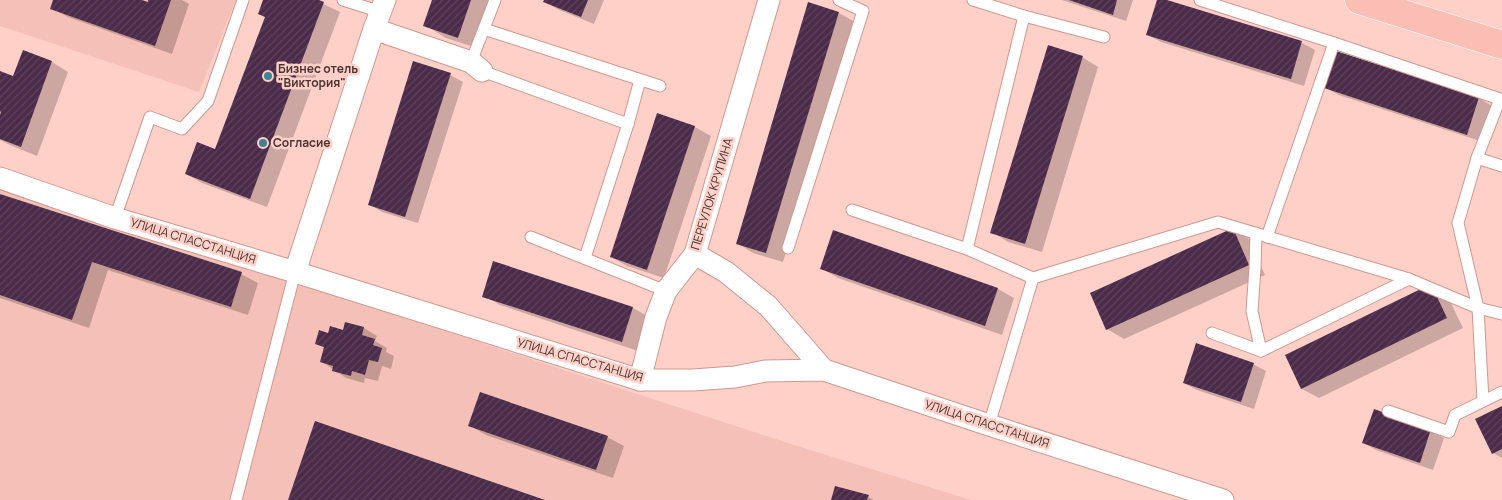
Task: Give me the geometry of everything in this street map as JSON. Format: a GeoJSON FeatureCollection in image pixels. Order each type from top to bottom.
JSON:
{"type":"FeatureCollection","features":[{"type":"Feature","properties":{"kind":"main road"},"geometry":{"type":"LineString","coordinates":[[1359,0],[1502,45]]}},
{"type":"Feature","properties":{"kind":"street","name":"ПЕРЕУЛОК КРУПИНА"},"geometry":{"type":"LineString","coordinates":[[640,380],[656,317],[666,291],[695,254],[769,0]]}},
{"type":"Feature","properties":{"kind":"street"},"geometry":{"type":"LineString","coordinates":[[295,272],[380,14],[477,67]]}},
{"type":"Feature","properties":{"kind":"street","name":"УЛИЦА СПАССТАНЦИЯ"},"geometry":{"type":"LineString","coordinates":[[0,178],[115,218],[640,380],[693,380],[735,377],[765,371],[824,370],[1223,500]]}},
{"type":"Feature","properties":{"kind":"street"},"geometry":{"type":"LineString","coordinates":[[695,254],[726,272],[768,306],[824,370]]}},
{"type":"Feature","properties":{"kind":"lane"},"geometry":{"type":"LineString","coordinates":[[115,218],[150,117],[182,129],[208,101],[243,0]]}},
{"type":"Feature","properties":{"kind":"lane"},"geometry":{"type":"LineString","coordinates":[[343,0],[380,14]]}},
{"type":"Feature","properties":{"kind":"lane"},"geometry":{"type":"LineString","coordinates":[[495,0],[484,28],[477,67],[628,124]]}},
{"type":"Feature","properties":{"kind":"lane"},"geometry":{"type":"LineString","coordinates":[[788,248],[863,11],[839,0]]}},
{"type":"Feature","properties":{"kind":"lane"},"geometry":{"type":"LineString","coordinates":[[972,0],[1104,37]]}},
{"type":"Feature","properties":{"kind":"lane"},"geometry":{"type":"LineString","coordinates":[[1200,0],[1500,99],[1477,158],[1458,223],[1478,308],[1483,401]]}},
{"type":"Feature","properties":{"kind":"lane"},"geometry":{"type":"LineString","coordinates":[[967,249],[1024,16]]}},
{"type":"Feature","properties":{"kind":"lane"},"geometry":{"type":"LineString","coordinates":[[484,28],[660,86]]}},
{"type":"Feature","properties":{"kind":"lane"},"geometry":{"type":"LineString","coordinates":[[1261,351],[1252,311],[1256,268],[1262,235],[1334,43]]}},
{"type":"Feature","properties":{"kind":"lane"},"geometry":{"type":"LineString","coordinates":[[585,258],[628,124],[640,80]]}},
{"type":"Feature","properties":{"kind":"lane"},"geometry":{"type":"LineString","coordinates":[[1477,158],[1502,166]]}},
{"type":"Feature","properties":{"kind":"lane"},"geometry":{"type":"LineString","coordinates":[[852,210],[967,249],[1033,278],[1218,222],[1409,279],[1478,308],[1502,314]]}},
{"type":"Feature","properties":{"kind":"lane"},"geometry":{"type":"LineString","coordinates":[[531,236],[666,291]]}},
{"type":"Feature","properties":{"kind":"lane"},"geometry":{"type":"LineString","coordinates":[[236,500],[295,272]]}},
{"type":"Feature","properties":{"kind":"lane"},"geometry":{"type":"LineString","coordinates":[[989,425],[1033,278]]}},
{"type":"Feature","properties":{"kind":"lane"},"geometry":{"type":"LineString","coordinates":[[1212,333],[1261,351],[1409,279]]}},
{"type":"Feature","properties":{"kind":"lane"},"geometry":{"type":"LineString","coordinates":[[1388,411],[1449,432],[1455,415],[1502,392]]}},
{"type":"Feature","properties":{"kind":"shaded area"},"geometry":{"type":"Polygon","coordinates":[[[0,0],[236,0],[199,92],[0,26],[0,0]]]}},
{"type":"Feature","properties":{"kind":"shaded area"},"geometry":{"type":"Polygon","coordinates":[[[0,186],[791,444],[971,500],[0,500],[0,186]]]}},
{"type":"Feature","properties":{"kind":"building"},"geometry":{"type":"Polygon","coordinates":[[[53,0],[142,0],[148,2],[148,0],[171,0],[155,46],[50,9],[53,0]]]}},
{"type":"Feature","properties":{"kind":"building"},"geometry":{"type":"Polygon","coordinates":[[[263,0],[319,0],[324,2],[250,199],[185,174],[197,142],[215,149],[265,17],[258,14],[263,0]]]}},
{"type":"Feature","properties":{"kind":"building"},"geometry":{"type":"Polygon","coordinates":[[[432,0],[471,0],[458,38],[423,26],[432,0]]]}},
{"type":"Feature","properties":{"kind":"building"},"geometry":{"type":"Polygon","coordinates":[[[544,0],[588,0],[581,17],[543,2],[544,0]]]}},
{"type":"Feature","properties":{"kind":"building"},"geometry":{"type":"Polygon","coordinates":[[[1069,0],[1117,0],[1113,15],[1069,0]]]}},
{"type":"Feature","properties":{"kind":"building"},"geometry":{"type":"Polygon","coordinates":[[[1157,0],[1167,0],[1302,41],[1291,79],[1146,35],[1157,0]]]}},
{"type":"Feature","properties":{"kind":"building"},"geometry":{"type":"Polygon","coordinates":[[[808,2],[839,12],[766,253],[736,244],[808,2]]]}},
{"type":"Feature","properties":{"kind":"building"},"geometry":{"type":"Polygon","coordinates":[[[1048,45],[1083,56],[1025,244],[990,233],[1048,45]]]}},
{"type":"Feature","properties":{"kind":"building"},"geometry":{"type":"Polygon","coordinates":[[[23,50],[52,61],[21,147],[0,139],[0,71],[13,76],[23,50]]]}},
{"type":"Feature","properties":{"kind":"building"},"geometry":{"type":"Polygon","coordinates":[[[1336,51],[1479,97],[1467,135],[1324,88],[1336,51]]]}},
{"type":"Feature","properties":{"kind":"building"},"geometry":{"type":"Polygon","coordinates":[[[413,61],[451,73],[405,217],[368,205],[413,61]]]}},
{"type":"Feature","properties":{"kind":"building"},"geometry":{"type":"Polygon","coordinates":[[[657,113],[695,126],[647,270],[610,257],[657,113]]]}},
{"type":"Feature","properties":{"kind":"building"},"geometry":{"type":"Polygon","coordinates":[[[0,194],[242,272],[231,307],[92,262],[72,320],[0,295],[0,194]]]}},
{"type":"Feature","properties":{"kind":"building"},"geometry":{"type":"Polygon","coordinates":[[[1233,228],[1249,265],[1106,330],[1090,293],[1233,228]]]}},
{"type":"Feature","properties":{"kind":"building"},"geometry":{"type":"Polygon","coordinates":[[[833,230],[998,288],[985,326],[820,269],[833,230]]]}},
{"type":"Feature","properties":{"kind":"building"},"geometry":{"type":"Polygon","coordinates":[[[493,261],[633,307],[622,342],[482,297],[493,261]]]}},
{"type":"Feature","properties":{"kind":"building"},"geometry":{"type":"Polygon","coordinates":[[[1431,284],[1447,318],[1301,389],[1285,355],[1431,284]]]}},
{"type":"Feature","properties":{"kind":"building"},"geometry":{"type":"Polygon","coordinates":[[[345,322],[364,327],[362,335],[375,339],[373,345],[382,348],[378,362],[369,360],[365,375],[352,371],[351,376],[332,371],[333,366],[320,362],[324,347],[315,344],[319,330],[328,333],[330,326],[343,330],[345,322]]]}},
{"type":"Feature","properties":{"kind":"building"},"geometry":{"type":"Polygon","coordinates":[[[1196,343],[1254,363],[1241,402],[1183,383],[1196,343]]]}},
{"type":"Feature","properties":{"kind":"building"},"geometry":{"type":"Polygon","coordinates":[[[480,392],[608,436],[596,470],[468,426],[480,392]]]}},
{"type":"Feature","properties":{"kind":"building"},"geometry":{"type":"Polygon","coordinates":[[[1502,406],[1502,449],[1492,454],[1475,419],[1502,406]]]}},
{"type":"Feature","properties":{"kind":"building"},"geometry":{"type":"Polygon","coordinates":[[[1374,409],[1431,429],[1420,463],[1362,443],[1374,409]]]}},
{"type":"Feature","properties":{"kind":"building"},"geometry":{"type":"Polygon","coordinates":[[[315,421],[545,500],[288,500],[315,421]]]}},
{"type":"Feature","properties":{"kind":"building"},"geometry":{"type":"Polygon","coordinates":[[[835,486],[869,495],[867,500],[831,500],[835,486]]]}},
{"type":"Feature","properties":{"kind":"place","name":"Бизнес отель \"Виктория\""},"geometry":{"type":"Point","coordinates":[268,76]}},
{"type":"Feature","properties":{"kind":"place","name":"Согласие"},"geometry":{"type":"Point","coordinates":[263,143]}}]}
